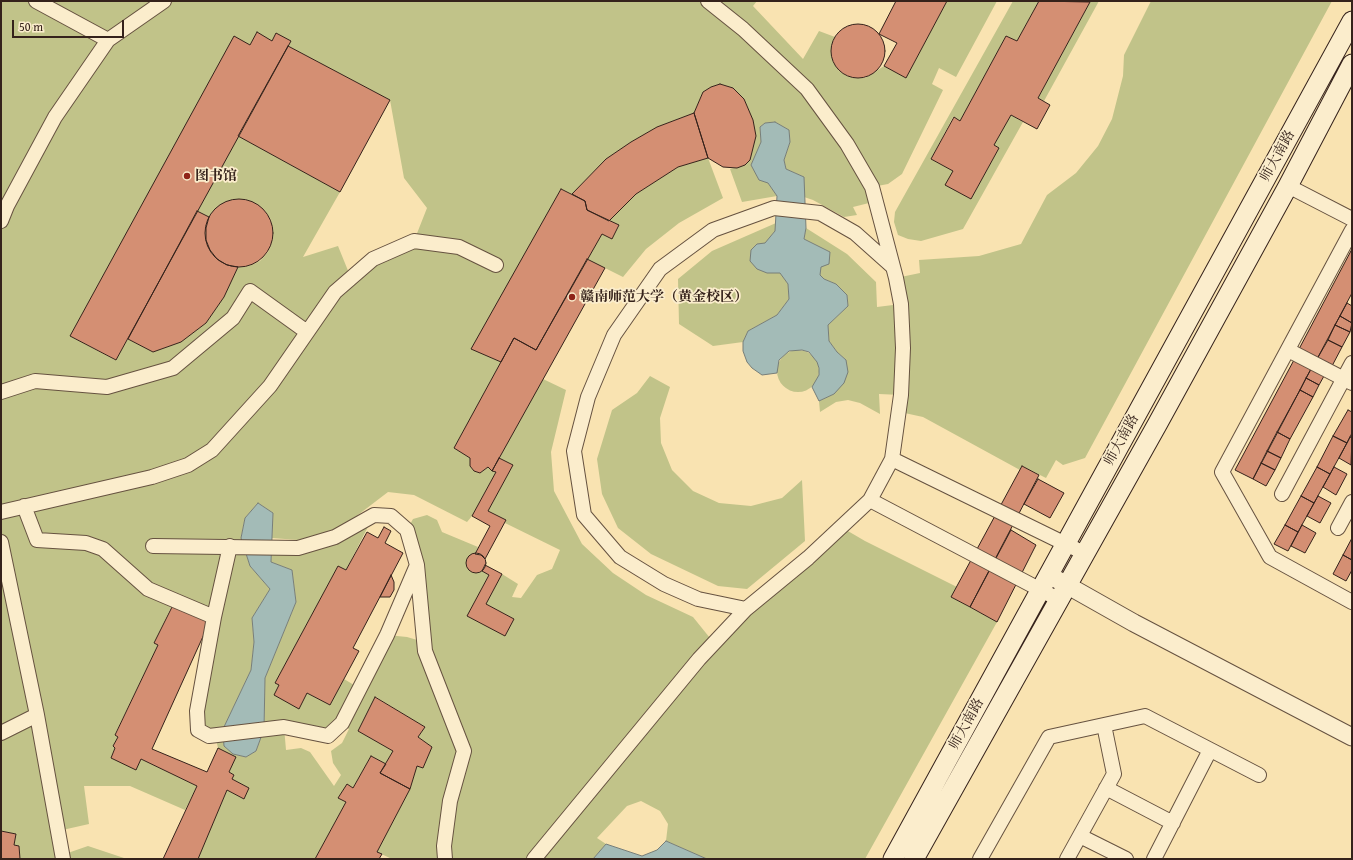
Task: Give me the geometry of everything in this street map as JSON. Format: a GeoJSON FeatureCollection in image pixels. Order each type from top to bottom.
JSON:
{"type":"FeatureCollection","features":[{"type":"Feature","properties":{"kind":"main road","name":"师大南路"},"geometry":{"type":"LineString","coordinates":[[893,859],[1352,21]]}},
{"type":"Feature","properties":{"kind":"main road","name":"师大南路"},"geometry":{"type":"LineString","coordinates":[[914,859],[1062,592],[1158,423],[1288,186],[1352,64]]}},
{"type":"Feature","properties":{"kind":"street"},"geometry":{"type":"LineString","coordinates":[[36,1],[54,6],[108,40]]}},
{"type":"Feature","properties":{"kind":"street"},"geometry":{"type":"LineString","coordinates":[[1,221],[7,206],[55,117],[108,40],[164,1]]}},
{"type":"Feature","properties":{"kind":"street"},"geometry":{"type":"LineString","coordinates":[[534,859],[699,659],[746,609],[808,558],[870,500],[892,459],[900,412],[903,348],[901,304],[872,187],[847,144],[807,89],[742,29],[708,1]]}},
{"type":"Feature","properties":{"kind":"street"},"geometry":{"type":"LineString","coordinates":[[1288,186],[1352,219]]}},
{"type":"Feature","properties":{"kind":"street"},"geometry":{"type":"LineString","coordinates":[[746,609],[698,599],[664,584],[620,557],[584,515],[574,451],[588,397],[614,335],[660,270],[713,230],[774,208],[820,213],[855,233],[892,266]]}},
{"type":"Feature","properties":{"kind":"street"},"geometry":{"type":"LineString","coordinates":[[1352,230],[1222,472],[1270,558],[1352,602]]}},
{"type":"Feature","properties":{"kind":"street"},"geometry":{"type":"LineString","coordinates":[[1,512],[152,478],[188,465],[212,450],[270,386],[335,292],[373,259],[414,241],[459,246],[496,264]]}},
{"type":"Feature","properties":{"kind":"street"},"geometry":{"type":"LineString","coordinates":[[1,392],[35,380],[107,387],[173,368],[233,318],[250,290],[307,332]]}},
{"type":"Feature","properties":{"kind":"street"},"geometry":{"type":"LineString","coordinates":[[1288,350],[1348,381]]}},
{"type":"Feature","properties":{"kind":"street"},"geometry":{"type":"LineString","coordinates":[[1282,494],[1348,381],[1352,363]]}},
{"type":"Feature","properties":{"kind":"street"},"geometry":{"type":"LineString","coordinates":[[892,459],[1084,553]]}},
{"type":"Feature","properties":{"kind":"street"},"geometry":{"type":"LineString","coordinates":[[870,500],[1062,592],[1134,623],[1352,737]]}},
{"type":"Feature","properties":{"kind":"street"},"geometry":{"type":"LineString","coordinates":[[1338,528],[1352,502]]}},
{"type":"Feature","properties":{"kind":"street"},"geometry":{"type":"LineString","coordinates":[[24,506],[37,540],[86,543],[103,549],[148,589],[214,617]]}},
{"type":"Feature","properties":{"kind":"street"},"geometry":{"type":"LineString","coordinates":[[153,546],[298,548],[335,538],[374,515],[390,516],[407,530],[417,565],[425,651],[464,751],[450,801],[444,846],[445,859]]}},
{"type":"Feature","properties":{"kind":"street"},"geometry":{"type":"LineString","coordinates":[[1,542],[37,715],[63,859]]}},
{"type":"Feature","properties":{"kind":"street"},"geometry":{"type":"LineString","coordinates":[[230,546],[214,617],[197,711],[198,730],[209,736],[284,727],[328,736],[342,723],[387,635],[417,565]]}},
{"type":"Feature","properties":{"kind":"street"},"geometry":{"type":"LineString","coordinates":[[1,733],[37,715]]}},
{"type":"Feature","properties":{"kind":"street"},"geometry":{"type":"LineString","coordinates":[[980,859],[1049,737],[1145,716],[1259,775]]}},
{"type":"Feature","properties":{"kind":"street"},"geometry":{"type":"LineString","coordinates":[[1067,859],[1114,774],[1104,725]]}},
{"type":"Feature","properties":{"kind":"street"},"geometry":{"type":"LineString","coordinates":[[1154,859],[1210,750]]}},
{"type":"Feature","properties":{"kind":"street"},"geometry":{"type":"LineString","coordinates":[[1106,788],[1172,823]]}},
{"type":"Feature","properties":{"kind":"street"},"geometry":{"type":"LineString","coordinates":[[1080,836],[1126,859]]}},
{"type":"Feature","properties":{"kind":"green space"},"geometry":{"type":"Polygon","coordinates":[[[1,1],[757,1],[753,6],[803,59],[819,31],[835,37],[831,54],[839,71],[847,76],[865,78],[884,66],[906,78],[947,1],[997,1],[956,77],[939,68],[932,84],[943,90],[902,174],[888,184],[872,187],[877,201],[853,207],[857,215],[844,217],[813,200],[804,197],[804,177],[786,169],[784,160],[790,142],[789,130],[775,122],[765,123],[760,127],[761,142],[751,165],[759,179],[768,183],[777,196],[742,202],[730,169],[745,165],[750,160],[756,136],[753,120],[744,99],[733,88],[720,84],[703,92],[694,113],[657,127],[606,159],[572,194],[561,189],[472,349],[501,362],[454,448],[470,458],[470,466],[474,471],[480,473],[488,467],[496,472],[472,516],[467,522],[414,495],[388,492],[333,534],[298,540],[272,538],[273,513],[258,503],[245,518],[241,537],[250,566],[270,589],[252,618],[254,642],[251,670],[223,729],[224,746],[233,754],[246,757],[256,751],[264,729],[265,678],[296,602],[292,570],[271,562],[272,547],[298,548],[335,537],[374,515],[346,570],[338,566],[275,683],[279,685],[274,695],[299,708],[307,693],[330,705],[344,679],[359,688],[387,635],[407,637],[424,642],[417,565],[407,530],[413,519],[427,515],[437,520],[442,532],[478,547],[475,554],[467,559],[468,568],[473,572],[482,571],[489,575],[467,616],[505,636],[514,619],[486,604],[502,574],[518,584],[512,597],[521,598],[537,575],[552,569],[560,550],[505,523],[506,520],[488,511],[513,465],[499,458],[543,379],[566,390],[551,452],[554,491],[582,544],[613,573],[646,595],[693,617],[714,643],[746,609],[808,558],[841,527],[865,541],[957,587],[951,597],[997,622],[865,859],[707,859],[666,841],[668,824],[660,811],[641,801],[627,806],[597,838],[606,844],[593,859],[392,859],[377,852],[410,789],[417,766],[423,768],[432,747],[418,737],[425,727],[376,697],[358,731],[393,751],[386,764],[371,756],[353,788],[347,784],[338,798],[346,802],[315,859],[200,859],[198,858],[227,790],[244,799],[249,788],[232,779],[234,775],[229,772],[235,757],[218,748],[215,735],[209,736],[198,730],[197,711],[214,617],[175,599],[154,643],[158,645],[115,734],[118,737],[113,746],[115,748],[111,758],[136,769],[141,759],[197,786],[185,810],[130,786],[84,786],[89,824],[58,831],[62,855],[88,846],[127,859],[20,859],[19,846],[14,845],[16,834],[1,831],[1,1]],[[257,33],[250,45],[234,37],[70,336],[115,360],[128,339],[153,352],[181,342],[206,323],[224,297],[238,267],[249,266],[260,261],[268,252],[272,242],[273,231],[271,220],[265,211],[257,204],[247,200],[236,199],[225,202],[209,217],[197,211],[238,136],[340,192],[303,257],[338,246],[351,278],[373,259],[414,241],[427,208],[404,178],[390,100],[288,46],[290,41],[276,34],[272,41],[257,33]],[[342,723],[328,736],[284,727],[286,750],[301,748],[310,752],[334,786],[341,775],[333,763],[331,751],[342,743],[349,729],[342,723]]]}},
{"type":"Feature","properties":{"kind":"green space"},"geometry":{"type":"Polygon","coordinates":[[[1013,1],[1039,1],[1017,41],[1006,36],[960,121],[953,117],[931,159],[953,171],[946,185],[971,199],[999,148],[994,145],[1011,115],[1023,122],[963,229],[921,241],[908,239],[898,235],[894,222],[895,212],[1013,1]]]}},
{"type":"Feature","properties":{"kind":"green space"},"geometry":{"type":"Polygon","coordinates":[[[1088,1],[1099,1],[1044,101],[1038,98],[1090,2],[1088,1]]]}},
{"type":"Feature","properties":{"kind":"green space"},"geometry":{"type":"Polygon","coordinates":[[[1151,1],[1332,1],[1085,458],[1063,465],[1056,460],[1046,478],[1022,466],[1020,470],[923,417],[900,412],[901,395],[879,394],[880,414],[860,403],[848,400],[836,402],[820,412],[819,401],[834,394],[846,360],[837,352],[829,341],[828,325],[848,306],[847,295],[836,284],[824,279],[820,275],[820,267],[830,252],[804,239],[806,228],[847,254],[876,282],[877,307],[901,304],[896,278],[920,273],[919,260],[979,256],[1021,244],[1047,195],[1076,173],[1098,146],[1112,119],[1123,76],[1124,55],[1151,1]]]}},
{"type":"Feature","properties":{"kind":"green space"},"geometry":{"type":"Polygon","coordinates":[[[708,158],[723,198],[679,223],[646,249],[623,277],[587,259],[602,234],[612,239],[619,226],[609,221],[636,194],[678,167],[708,158]]]}},
{"type":"Feature","properties":{"kind":"green space"},"geometry":{"type":"Polygon","coordinates":[[[776,223],[775,231],[765,244],[767,273],[780,272],[788,284],[789,299],[777,315],[748,331],[743,342],[713,346],[679,324],[678,279],[712,251],[776,223]]]}},
{"type":"Feature","properties":{"kind":"green space"},"geometry":{"type":"Polygon","coordinates":[[[794,350],[802,350],[810,353],[816,359],[819,371],[816,383],[810,389],[802,392],[794,392],[786,389],[780,383],[777,375],[777,367],[780,359],[786,353],[794,350]]]}},
{"type":"Feature","properties":{"kind":"green space"},"geometry":{"type":"Polygon","coordinates":[[[650,376],[670,387],[660,418],[661,443],[672,470],[693,491],[719,503],[751,506],[782,498],[802,480],[805,541],[747,589],[718,586],[651,554],[618,528],[602,494],[597,459],[612,410],[637,393],[650,376]]]}},
{"type":"Feature","properties":{"kind":"water"},"geometry":{"type":"Polygon","coordinates":[[[775,122],[789,130],[790,142],[784,160],[786,169],[804,177],[806,228],[804,239],[830,252],[829,264],[821,267],[820,275],[824,279],[836,284],[847,295],[848,306],[828,325],[829,341],[837,352],[846,360],[848,372],[844,383],[834,394],[819,401],[812,387],[819,375],[819,368],[817,362],[809,352],[802,350],[789,351],[779,360],[777,373],[762,375],[752,368],[747,362],[743,351],[743,342],[748,331],[777,315],[789,299],[788,284],[780,273],[767,273],[757,269],[750,261],[751,250],[757,244],[765,243],[775,231],[777,196],[768,183],[759,180],[751,165],[761,142],[760,127],[765,123],[775,122]]]}},
{"type":"Feature","properties":{"kind":"water"},"geometry":{"type":"Polygon","coordinates":[[[258,503],[273,513],[271,562],[292,570],[296,602],[265,678],[264,729],[256,751],[246,757],[233,754],[224,746],[223,729],[251,670],[254,642],[252,618],[270,589],[250,566],[241,538],[245,518],[258,503]]]}},
{"type":"Feature","properties":{"kind":"water"},"geometry":{"type":"Polygon","coordinates":[[[666,841],[707,859],[593,859],[606,844],[642,856],[657,850],[666,841]]]}},
{"type":"Feature","properties":{"kind":"building"},"geometry":{"type":"Polygon","coordinates":[[[896,1],[947,1],[906,78],[884,66],[897,43],[879,34],[896,1]]]}},
{"type":"Feature","properties":{"kind":"building"},"geometry":{"type":"Polygon","coordinates":[[[1039,1],[1090,2],[1038,98],[1050,105],[1037,129],[1011,115],[994,145],[999,148],[971,199],[945,185],[953,171],[931,159],[954,117],[960,121],[1006,36],[1017,41],[1039,1]]]}},
{"type":"Feature","properties":{"kind":"building"},"geometry":{"type":"Polygon","coordinates":[[[858,24],[868,26],[877,32],[883,41],[885,51],[883,61],[877,70],[868,76],[858,78],[848,76],[839,70],[833,61],[831,51],[833,41],[839,32],[848,26],[858,24]]]}},
{"type":"Feature","properties":{"kind":"building","name":"图书馆"},"geometry":{"type":"Polygon","coordinates":[[[257,32],[272,41],[276,33],[291,41],[116,360],[70,336],[234,36],[250,45],[257,32]]]}},
{"type":"Feature","properties":{"kind":"building"},"geometry":{"type":"Polygon","coordinates":[[[288,46],[390,100],[340,192],[238,136],[288,46]]]}},
{"type":"Feature","properties":{"kind":"building"},"geometry":{"type":"Polygon","coordinates":[[[720,84],[733,88],[744,99],[753,120],[756,136],[750,160],[745,165],[737,168],[723,167],[708,158],[694,113],[703,92],[720,84]]]}},
{"type":"Feature","properties":{"kind":"building"},"geometry":{"type":"Polygon","coordinates":[[[694,113],[708,158],[678,167],[636,194],[609,221],[587,210],[585,201],[572,194],[606,159],[631,142],[657,127],[694,113]]]}},
{"type":"Feature","properties":{"kind":"building"},"geometry":{"type":"Polygon","coordinates":[[[561,189],[585,201],[587,210],[619,225],[612,239],[602,234],[536,350],[514,338],[501,362],[471,349],[561,189]]]}},
{"type":"Feature","properties":{"kind":"building"},"geometry":{"type":"Polygon","coordinates":[[[239,199],[252,202],[263,209],[270,220],[273,233],[270,246],[263,257],[252,264],[239,267],[226,264],[215,257],[208,246],[205,233],[208,220],[215,209],[226,202],[239,199]]]}},
{"type":"Feature","properties":{"kind":"building"},"geometry":{"type":"Polygon","coordinates":[[[197,211],[209,217],[206,228],[206,240],[210,250],[217,259],[227,265],[238,267],[224,297],[206,323],[181,342],[153,352],[128,339],[197,211]]]}},
{"type":"Feature","properties":{"kind":"building"},"geometry":{"type":"Polygon","coordinates":[[[1352,249],[1352,293],[1317,359],[1299,349],[1352,249]]]}},
{"type":"Feature","properties":{"kind":"building"},"geometry":{"type":"Polygon","coordinates":[[[587,259],[605,268],[492,471],[488,467],[480,473],[474,471],[470,466],[470,458],[454,448],[514,338],[536,350],[587,259]]]}},
{"type":"Feature","properties":{"kind":"building"},"geometry":{"type":"Polygon","coordinates":[[[1347,303],[1352,306],[1352,323],[1340,316],[1347,303]]]}},
{"type":"Feature","properties":{"kind":"building"},"geometry":{"type":"Polygon","coordinates":[[[1340,316],[1352,323],[1350,332],[1335,325],[1340,316]]]}},
{"type":"Feature","properties":{"kind":"building"},"geometry":{"type":"Polygon","coordinates":[[[1335,325],[1350,332],[1342,347],[1328,340],[1335,325]]]}},
{"type":"Feature","properties":{"kind":"building"},"geometry":{"type":"Polygon","coordinates":[[[1328,340],[1342,347],[1332,366],[1317,359],[1328,340]]]}},
{"type":"Feature","properties":{"kind":"building"},"geometry":{"type":"Polygon","coordinates":[[[1294,360],[1311,369],[1253,479],[1235,470],[1294,360]]]}},
{"type":"Feature","properties":{"kind":"building"},"geometry":{"type":"Polygon","coordinates":[[[1311,369],[1324,376],[1319,385],[1306,378],[1311,369]]]}},
{"type":"Feature","properties":{"kind":"building"},"geometry":{"type":"Polygon","coordinates":[[[1306,378],[1319,385],[1313,397],[1300,390],[1306,378]]]}},
{"type":"Feature","properties":{"kind":"building"},"geometry":{"type":"Polygon","coordinates":[[[1300,390],[1313,397],[1290,439],[1277,432],[1300,390]]]}},
{"type":"Feature","properties":{"kind":"building"},"geometry":{"type":"Polygon","coordinates":[[[1348,410],[1352,412],[1352,433],[1347,443],[1333,436],[1348,410]]]}},
{"type":"Feature","properties":{"kind":"building"},"geometry":{"type":"Polygon","coordinates":[[[1277,432],[1290,439],[1281,458],[1267,451],[1277,432]]]}},
{"type":"Feature","properties":{"kind":"building"},"geometry":{"type":"Polygon","coordinates":[[[1333,436],[1347,443],[1330,474],[1317,467],[1333,436]]]}},
{"type":"Feature","properties":{"kind":"building"},"geometry":{"type":"Polygon","coordinates":[[[1350,437],[1352,438],[1351,465],[1339,458],[1350,437]]]}},
{"type":"Feature","properties":{"kind":"building"},"geometry":{"type":"Polygon","coordinates":[[[1267,451],[1281,458],[1275,470],[1261,463],[1267,451]]]}},
{"type":"Feature","properties":{"kind":"building"},"geometry":{"type":"Polygon","coordinates":[[[499,458],[513,465],[488,511],[506,520],[485,559],[481,555],[475,554],[490,526],[472,516],[496,472],[492,471],[499,458]]]}},
{"type":"Feature","properties":{"kind":"building"},"geometry":{"type":"Polygon","coordinates":[[[1261,463],[1275,470],[1266,486],[1253,479],[1261,463]]]}},
{"type":"Feature","properties":{"kind":"building"},"geometry":{"type":"Polygon","coordinates":[[[1022,466],[1039,475],[970,607],[951,597],[1022,466]]]}},
{"type":"Feature","properties":{"kind":"building"},"geometry":{"type":"Polygon","coordinates":[[[1317,467],[1330,474],[1314,503],[1301,496],[1317,467]]]}},
{"type":"Feature","properties":{"kind":"building"},"geometry":{"type":"Polygon","coordinates":[[[1334,467],[1347,474],[1336,495],[1323,487],[1334,467]]]}},
{"type":"Feature","properties":{"kind":"building"},"geometry":{"type":"Polygon","coordinates":[[[1038,479],[1064,493],[1050,518],[1024,504],[1038,479]]]}},
{"type":"Feature","properties":{"kind":"building"},"geometry":{"type":"Polygon","coordinates":[[[1301,496],[1314,503],[1298,532],[1285,525],[1301,496]]]}},
{"type":"Feature","properties":{"kind":"building"},"geometry":{"type":"Polygon","coordinates":[[[1318,496],[1331,503],[1320,523],[1307,516],[1318,496]]]}},
{"type":"Feature","properties":{"kind":"building"},"geometry":{"type":"Polygon","coordinates":[[[1285,525],[1298,532],[1288,551],[1274,544],[1285,525]]]}},
{"type":"Feature","properties":{"kind":"building"},"geometry":{"type":"Polygon","coordinates":[[[1302,525],[1316,533],[1305,553],[1291,546],[1302,525]]]}},
{"type":"Feature","properties":{"kind":"building"},"geometry":{"type":"Polygon","coordinates":[[[384,527],[391,531],[385,543],[403,553],[353,648],[359,651],[330,705],[307,693],[299,709],[274,695],[279,685],[275,683],[338,566],[346,570],[367,532],[378,538],[384,527]]]}},
{"type":"Feature","properties":{"kind":"building"},"geometry":{"type":"Polygon","coordinates":[[[1011,530],[1036,545],[997,622],[970,607],[1011,530]]]}},
{"type":"Feature","properties":{"kind":"building"},"geometry":{"type":"Polygon","coordinates":[[[1352,538],[1352,560],[1343,555],[1352,538]]]}},
{"type":"Feature","properties":{"kind":"building"},"geometry":{"type":"Polygon","coordinates":[[[476,553],[483,556],[486,563],[483,570],[476,573],[469,570],[466,563],[469,556],[476,553]]]}},
{"type":"Feature","properties":{"kind":"building"},"geometry":{"type":"Polygon","coordinates":[[[1343,555],[1352,560],[1352,570],[1346,581],[1333,574],[1343,555]]]}},
{"type":"Feature","properties":{"kind":"building"},"geometry":{"type":"Polygon","coordinates":[[[485,565],[502,574],[486,604],[514,619],[505,636],[467,616],[489,575],[482,571],[485,565]]]}},
{"type":"Feature","properties":{"kind":"building"},"geometry":{"type":"Polygon","coordinates":[[[391,575],[394,582],[394,590],[390,597],[380,597],[391,575]]]}},
{"type":"Feature","properties":{"kind":"building"},"geometry":{"type":"Polygon","coordinates":[[[173,605],[210,621],[152,749],[207,772],[218,748],[236,757],[229,772],[234,775],[232,779],[249,788],[244,799],[227,790],[198,859],[163,859],[197,786],[141,759],[136,770],[111,758],[115,748],[113,746],[118,737],[115,735],[158,645],[154,643],[173,605]]]}},
{"type":"Feature","properties":{"kind":"building"},"geometry":{"type":"Polygon","coordinates":[[[375,697],[425,727],[418,737],[432,747],[423,768],[417,766],[410,789],[380,773],[393,751],[358,731],[375,697]]]}},
{"type":"Feature","properties":{"kind":"building"},"geometry":{"type":"Polygon","coordinates":[[[371,756],[386,764],[380,773],[410,789],[377,852],[382,854],[379,859],[315,859],[346,802],[338,798],[347,784],[353,788],[371,756]]]}},
{"type":"Feature","properties":{"kind":"building"},"geometry":{"type":"Polygon","coordinates":[[[1,831],[16,834],[14,845],[19,846],[20,859],[1,859],[1,831]]]}},
{"type":"Feature","properties":{"kind":"place","name":"图书馆"},"geometry":{"type":"Point","coordinates":[187,176]}},
{"type":"Feature","properties":{"kind":"place","name":"赣南师范大学（黄金校区）"},"geometry":{"type":"Point","coordinates":[572,297]}}]}
